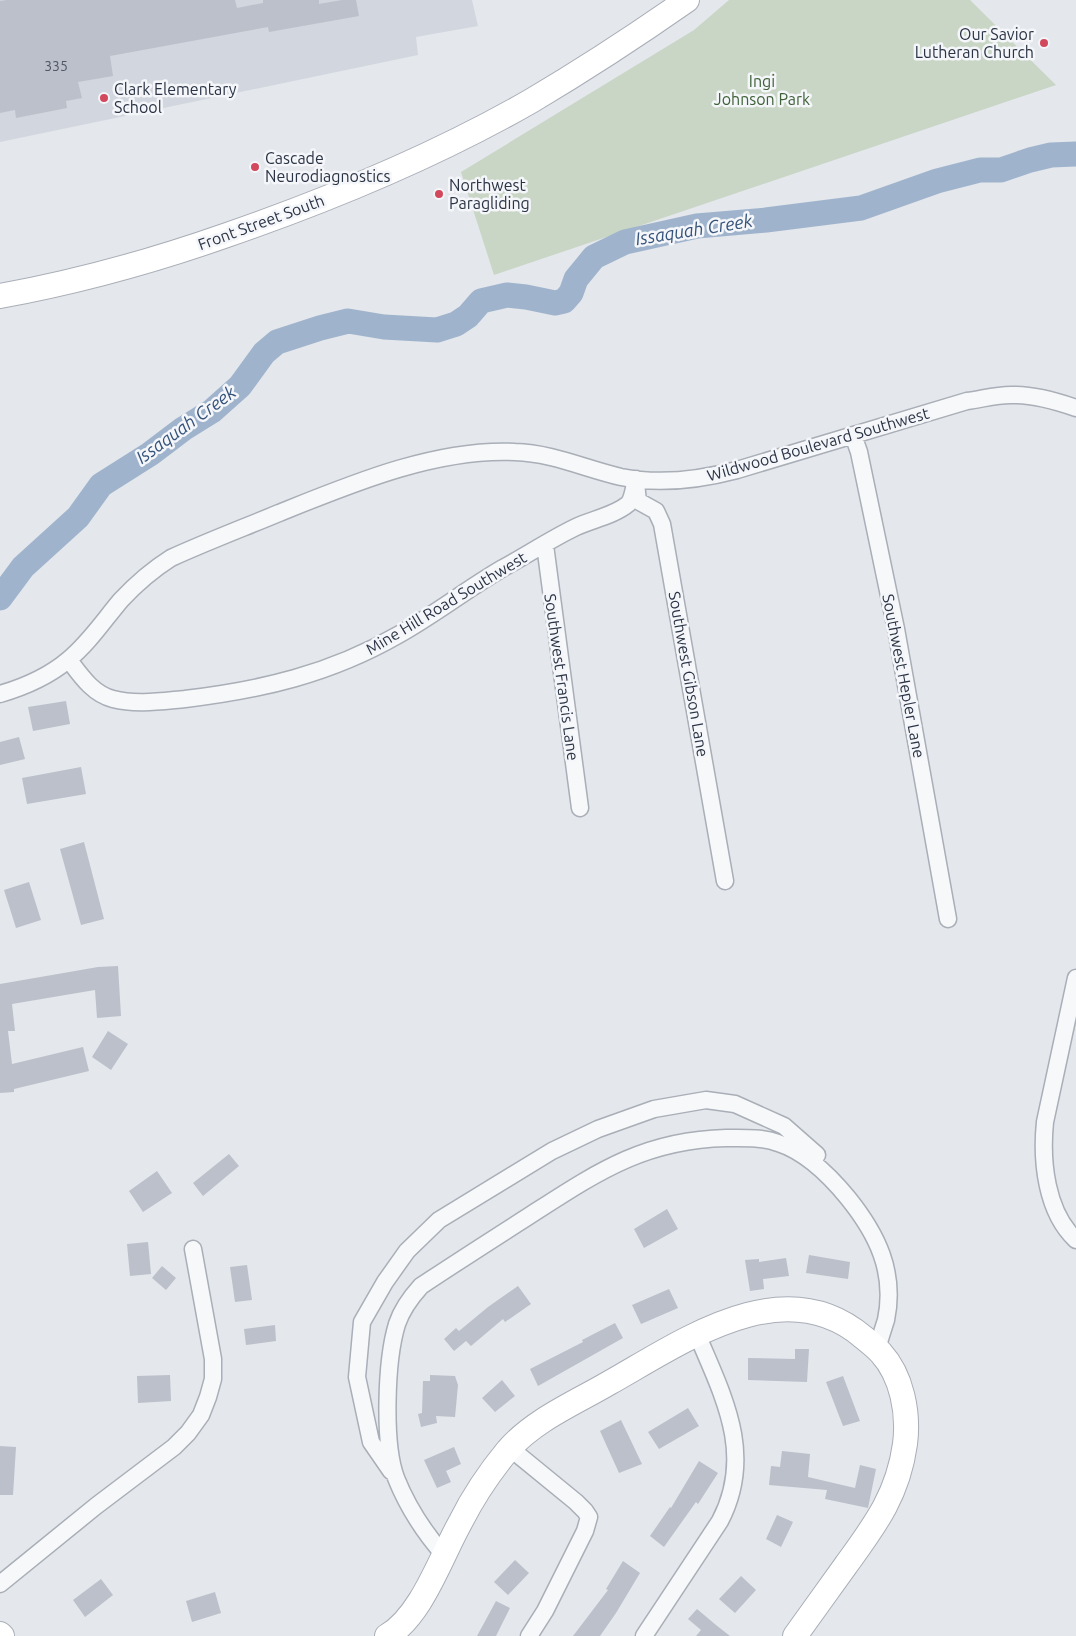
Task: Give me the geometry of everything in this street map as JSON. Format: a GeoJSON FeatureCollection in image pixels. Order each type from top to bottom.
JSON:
{"type":"FeatureCollection","features":[{"type":"Feature","properties":{"kind":"street","name":"Front Street South"},"geometry":{"type":"LineString","coordinates":[[0,296],[86,278],[188,249],[338,194],[414,161],[530,101],[602,57],[687,0]]}},
{"type":"Feature","properties":{"kind":"street","name":"Wildwood Boulevard Southwest"},"geometry":{"type":"LineString","coordinates":[[0,694],[43,677],[68,660],[83,646],[122,599],[152,570],[171,558],[320,496],[382,475],[451,455],[515,452],[552,457],[636,479],[667,481],[713,476],[967,401],[988,397],[1013,394],[1038,397],[1076,408]]}},
{"type":"Feature","properties":{"kind":"street","name":"Southwest Hepler Lane"},"geometry":{"type":"LineString","coordinates":[[853,435],[859,452],[896,629],[948,919]]}},
{"type":"Feature","properties":{"kind":"street","name":"Mine Hill Road Southwest"},"geometry":{"type":"LineString","coordinates":[[68,660],[99,693],[113,699],[132,702],[196,698],[272,685],[306,676],[397,636],[496,572],[562,534],[628,504],[636,479]]}},
{"type":"Feature","properties":{"kind":"street","name":"Southwest Gibson Lane"},"geometry":{"type":"LineString","coordinates":[[636,479],[638,501],[656,511],[662,524],[725,881]]}},
{"type":"Feature","properties":{"kind":"street","name":"Southwest Francis Lane"},"geometry":{"type":"LineString","coordinates":[[545,545],[580,808]]}},
{"type":"Feature","properties":{"kind":"street"},"geometry":{"type":"LineString","coordinates":[[1076,978],[1045,1122],[1043,1140],[1046,1175],[1051,1196],[1058,1215],[1068,1232],[1076,1240]]}},
{"type":"Feature","properties":{"kind":"street"},"geometry":{"type":"LineString","coordinates":[[444,1555],[422,1530],[396,1477],[371,1442],[357,1377],[362,1322],[385,1282],[407,1251],[439,1220],[552,1150],[598,1129],[654,1109],[706,1100],[735,1104],[784,1126],[818,1156],[837,1184],[866,1220],[879,1246],[887,1272],[888,1294],[886,1320],[877,1349]]}},
{"type":"Feature","properties":{"kind":"street"},"geometry":{"type":"LineString","coordinates":[[396,1477],[391,1459],[389,1438],[388,1390],[392,1349],[397,1323],[407,1302],[421,1286],[589,1177],[630,1157],[679,1142],[702,1139],[751,1138],[777,1142],[792,1148],[811,1161],[837,1184]]}},
{"type":"Feature","properties":{"kind":"street"},"geometry":{"type":"LineString","coordinates":[[0,1584],[96,1506],[174,1447],[188,1433],[201,1415],[212,1379],[213,1359],[193,1249]]}},
{"type":"Feature","properties":{"kind":"street"},"geometry":{"type":"LineString","coordinates":[[387,1636],[406,1622],[420,1600],[459,1523],[482,1483],[510,1448],[526,1433],[550,1417],[697,1334],[724,1321],[771,1310],[816,1312],[834,1318],[855,1330],[877,1349],[894,1370],[900,1385],[906,1429],[905,1444],[897,1481],[880,1518],[795,1636]]}},
{"type":"Feature","properties":{"kind":"street"},"geometry":{"type":"LineString","coordinates":[[644,1636],[720,1521],[728,1506],[734,1487],[735,1446],[732,1423],[726,1403],[697,1334]]}},
{"type":"Feature","properties":{"kind":"street"},"geometry":{"type":"LineString","coordinates":[[510,1448],[576,1502],[589,1517],[581,1539],[545,1611],[530,1636]]}},
{"type":"Feature","properties":{"kind":"shaded area","name":"Clark Elementary School"},"geometry":{"type":"Polygon","coordinates":[[[0,0],[472,0],[478,26],[416,37],[418,55],[0,142],[0,0]]]}},
{"type":"Feature","properties":{"kind":"green space","name":"Ingi Johnson Park"},"geometry":{"type":"Polygon","coordinates":[[[729,0],[970,0],[1056,85],[494,275],[461,172],[694,30],[729,0]]]}},
{"type":"Feature","properties":{"kind":"building"},"geometry":{"type":"Polygon","coordinates":[[[235,0],[237,8],[263,3],[263,0],[319,0],[319,4],[342,0],[356,0],[359,16],[269,32],[268,27],[110,56],[113,76],[78,82],[82,98],[66,101],[67,108],[16,118],[15,110],[0,113],[0,1],[235,0]]]}},
{"type":"Feature","properties":{"kind":"building"},"geometry":{"type":"Polygon","coordinates":[[[66,701],[70,724],[33,731],[28,707],[66,701]]]}},
{"type":"Feature","properties":{"kind":"building"},"geometry":{"type":"Polygon","coordinates":[[[19,737],[25,759],[0,765],[0,742],[19,737]]]}},
{"type":"Feature","properties":{"kind":"building"},"geometry":{"type":"Polygon","coordinates":[[[81,767],[86,794],[27,804],[22,778],[81,767]]]}},
{"type":"Feature","properties":{"kind":"building"},"geometry":{"type":"Polygon","coordinates":[[[84,842],[104,919],[81,925],[60,849],[84,842]]]}},
{"type":"Feature","properties":{"kind":"building"},"geometry":{"type":"Polygon","coordinates":[[[29,882],[41,920],[16,928],[4,890],[29,882]]]}},
{"type":"Feature","properties":{"kind":"building"},"geometry":{"type":"Polygon","coordinates":[[[118,966],[121,1016],[97,1018],[95,990],[12,1004],[15,1031],[8,1031],[12,1064],[83,1047],[89,1071],[14,1089],[14,1092],[0,1093],[0,984],[98,967],[118,966]]]}},
{"type":"Feature","properties":{"kind":"building"},"geometry":{"type":"Polygon","coordinates":[[[108,1031],[128,1044],[111,1070],[92,1057],[108,1031]]]}},
{"type":"Feature","properties":{"kind":"building"},"geometry":{"type":"Polygon","coordinates":[[[229,1154],[239,1166],[203,1196],[193,1183],[229,1154]]]}},
{"type":"Feature","properties":{"kind":"building"},"geometry":{"type":"Polygon","coordinates":[[[157,1171],[172,1193],[143,1212],[129,1191],[157,1171]]]}},
{"type":"Feature","properties":{"kind":"building"},"geometry":{"type":"Polygon","coordinates":[[[667,1209],[678,1229],[644,1248],[634,1229],[667,1209]]]}},
{"type":"Feature","properties":{"kind":"building"},"geometry":{"type":"Polygon","coordinates":[[[148,1242],[151,1274],[130,1276],[127,1244],[148,1242]]]}},
{"type":"Feature","properties":{"kind":"building"},"geometry":{"type":"Polygon","coordinates":[[[809,1255],[850,1262],[848,1279],[806,1273],[809,1255]]]}},
{"type":"Feature","properties":{"kind":"building"},"geometry":{"type":"Polygon","coordinates":[[[786,1258],[789,1276],[763,1279],[764,1289],[750,1291],[745,1260],[759,1259],[759,1262],[786,1258]]]}},
{"type":"Feature","properties":{"kind":"building"},"geometry":{"type":"Polygon","coordinates":[[[247,1265],[252,1300],[235,1302],[230,1267],[247,1265]]]}},
{"type":"Feature","properties":{"kind":"building"},"geometry":{"type":"Polygon","coordinates":[[[162,1266],[176,1278],[166,1290],[152,1278],[162,1266]]]}},
{"type":"Feature","properties":{"kind":"building"},"geometry":{"type":"Polygon","coordinates":[[[518,1286],[531,1304],[505,1322],[503,1319],[471,1346],[466,1341],[454,1351],[444,1339],[456,1328],[459,1331],[518,1286]]]}},
{"type":"Feature","properties":{"kind":"building"},"geometry":{"type":"Polygon","coordinates":[[[669,1289],[678,1308],[641,1324],[632,1305],[669,1289]]]}},
{"type":"Feature","properties":{"kind":"building"},"geometry":{"type":"Polygon","coordinates":[[[615,1323],[623,1338],[538,1386],[530,1369],[615,1323]]]}},
{"type":"Feature","properties":{"kind":"building"},"geometry":{"type":"Polygon","coordinates":[[[275,1325],[276,1341],[246,1345],[244,1329],[275,1325]]]}},
{"type":"Feature","properties":{"kind":"building"},"geometry":{"type":"Polygon","coordinates":[[[795,1349],[809,1349],[807,1382],[748,1380],[748,1358],[795,1359],[795,1349]]]}},
{"type":"Feature","properties":{"kind":"building"},"geometry":{"type":"Polygon","coordinates":[[[170,1375],[171,1401],[138,1403],[137,1376],[170,1375]]]}},
{"type":"Feature","properties":{"kind":"building"},"geometry":{"type":"Polygon","coordinates":[[[430,1375],[455,1376],[458,1385],[455,1417],[436,1416],[437,1423],[421,1427],[418,1414],[422,1413],[423,1381],[430,1381],[430,1375]]]}},
{"type":"Feature","properties":{"kind":"building"},"geometry":{"type":"Polygon","coordinates":[[[843,1376],[860,1421],[843,1426],[826,1382],[843,1376]]]}},
{"type":"Feature","properties":{"kind":"building"},"geometry":{"type":"Polygon","coordinates":[[[502,1380],[515,1396],[495,1412],[482,1398],[502,1380]]]}},
{"type":"Feature","properties":{"kind":"building"},"geometry":{"type":"Polygon","coordinates":[[[688,1408],[699,1426],[659,1449],[648,1432],[688,1408]]]}},
{"type":"Feature","properties":{"kind":"building"},"geometry":{"type":"Polygon","coordinates":[[[621,1420],[642,1464],[619,1473],[600,1431],[621,1420]]]}},
{"type":"Feature","properties":{"kind":"building"},"geometry":{"type":"Polygon","coordinates":[[[0,1446],[16,1447],[13,1495],[0,1495],[0,1446]]]}},
{"type":"Feature","properties":{"kind":"building"},"geometry":{"type":"Polygon","coordinates":[[[454,1447],[461,1464],[446,1471],[451,1482],[437,1488],[424,1460],[454,1447]]]}},
{"type":"Feature","properties":{"kind":"building"},"geometry":{"type":"Polygon","coordinates":[[[782,1451],[810,1454],[808,1477],[855,1488],[860,1465],[876,1469],[868,1508],[825,1499],[827,1490],[769,1485],[771,1466],[780,1467],[782,1451]]]}},
{"type":"Feature","properties":{"kind":"building"},"geometry":{"type":"Polygon","coordinates":[[[699,1461],[718,1473],[698,1504],[696,1502],[664,1547],[650,1536],[671,1508],[699,1461]]]}},
{"type":"Feature","properties":{"kind":"building"},"geometry":{"type":"Polygon","coordinates":[[[777,1515],[793,1522],[781,1547],[766,1539],[777,1515]]]}},
{"type":"Feature","properties":{"kind":"building"},"geometry":{"type":"Polygon","coordinates":[[[515,1560],[529,1573],[508,1595],[494,1582],[515,1560]]]}},
{"type":"Feature","properties":{"kind":"building"},"geometry":{"type":"Polygon","coordinates":[[[623,1561],[640,1573],[616,1613],[600,1636],[573,1636],[608,1590],[606,1589],[623,1561]]]}},
{"type":"Feature","properties":{"kind":"building"},"geometry":{"type":"Polygon","coordinates":[[[741,1576],[756,1590],[735,1613],[719,1599],[741,1576]]]}},
{"type":"Feature","properties":{"kind":"building"},"geometry":{"type":"Polygon","coordinates":[[[101,1579],[113,1595],[85,1617],[73,1600],[101,1579]]]}},
{"type":"Feature","properties":{"kind":"building"},"geometry":{"type":"Polygon","coordinates":[[[215,1592],[221,1613],[192,1622],[186,1601],[215,1592]]]}},
{"type":"Feature","properties":{"kind":"building"},"geometry":{"type":"Polygon","coordinates":[[[496,1601],[510,1608],[496,1636],[477,1636],[496,1601]]]}},
{"type":"Feature","properties":{"kind":"building"},"geometry":{"type":"Polygon","coordinates":[[[697,1609],[730,1636],[696,1636],[701,1630],[688,1619],[697,1609]]]}},
{"type":"Feature","properties":{"kind":"waterway","name":"Issaquah Creek"},"geometry":{"type":"LineString","coordinates":[[0,598],[23,567],[78,517],[101,485],[212,411],[240,386],[264,353],[277,342],[348,321],[384,327],[437,330],[456,324],[468,316],[481,301],[507,295],[555,303],[564,301],[571,293],[576,279],[594,257],[625,242],[697,226],[766,220],[861,208],[937,181],[980,170],[1001,170],[1051,155],[1076,154]]}},
{"type":"Feature","properties":{"kind":"place","name":"Our Savior Lutheran Church"},"geometry":{"type":"Point","coordinates":[1044,43]}},
{"type":"Feature","properties":{"kind":"place","name":"Clark Elementary School"},"geometry":{"type":"Point","coordinates":[104,98]}},
{"type":"Feature","properties":{"kind":"place","name":"Cascade Neurodiagnostics"},"geometry":{"type":"Point","coordinates":[255,167]}},
{"type":"Feature","properties":{"kind":"place","name":"Northwest Paragliding"},"geometry":{"type":"Point","coordinates":[439,194]}}]}
